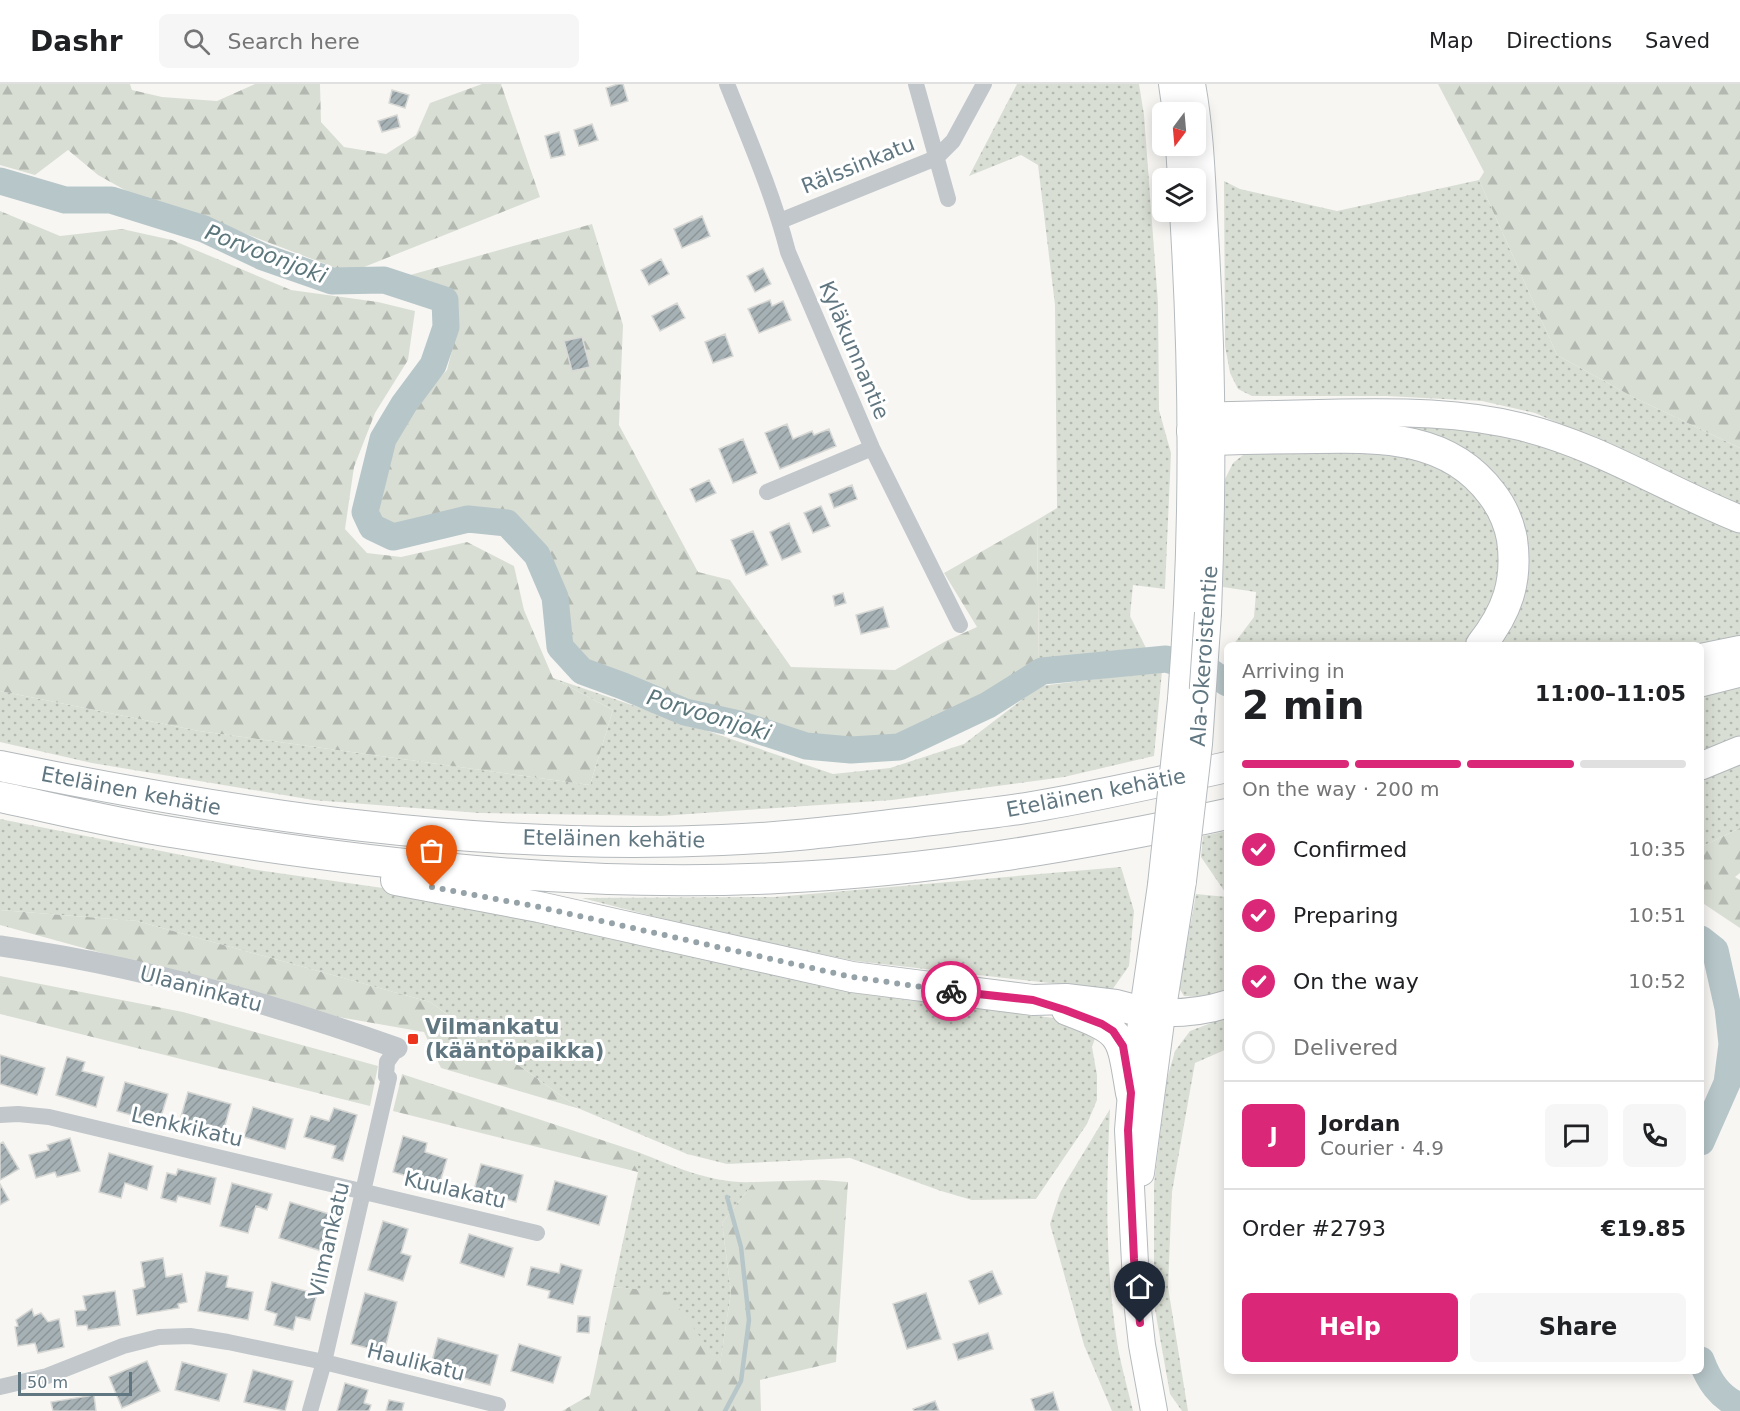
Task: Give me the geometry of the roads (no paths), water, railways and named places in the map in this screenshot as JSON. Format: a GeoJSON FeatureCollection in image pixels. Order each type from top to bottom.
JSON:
{"type":"FeatureCollection","features":[{"type":"Feature","properties":{"kind":"highway"},"geometry":{"type":"LineString","coordinates":[[1205,429],[1409,412],[1482,418],[1523,427],[1572,444],[1740,519]]}},
{"type":"Feature","properties":{"kind":"highway"},"geometry":{"type":"LineString","coordinates":[[1205,429],[1392,439],[1428,447],[1462,463],[1482,480],[1498,502],[1510,529],[1514,557],[1507,604],[1483,642]]}},
{"type":"Feature","properties":{"kind":"highway"},"geometry":{"type":"LineString","coordinates":[[1704,658],[1740,651]]}},
{"type":"Feature","properties":{"kind":"highway"},"geometry":{"type":"LineString","coordinates":[[1704,682],[1740,673]]}},
{"type":"Feature","properties":{"kind":"highway"},"geometry":{"type":"LineString","coordinates":[[1704,765],[1740,750]]}},
{"type":"Feature","properties":{"kind":"highway"},"geometry":{"type":"LineString","coordinates":[[836,832],[1125,778],[1224,754]]}},
{"type":"Feature","properties":{"kind":"highway","name":"Eteläinen kehätie"},"geometry":{"type":"LineString","coordinates":[[0,766],[225,808],[350,826],[455,835],[588,841],[722,840],[836,832],[1025,808],[1224,768]]}},
{"type":"Feature","properties":{"kind":"highway"},"geometry":{"type":"LineString","coordinates":[[0,797],[130,828],[539,907],[852,977],[1033,1000],[1066,999],[1124,1006],[1152,1013],[1198,1011],[1224,1005]]}},
{"type":"Feature","properties":{"kind":"highway","name":"Eteläinen kehätie"},"geometry":{"type":"LineString","coordinates":[[0,797],[169,832],[225,840],[447,868],[584,878],[777,879],[918,868],[1135,834],[1224,814]]}},
{"type":"Feature","properties":{"kind":"highway"},"geometry":{"type":"LineString","coordinates":[[1033,1000],[1102,1024],[1113,1031],[1123,1046],[1131,1093]]}},
{"type":"Feature","properties":{"kind":"main road"},"geometry":{"type":"LineString","coordinates":[[1172,84],[1175,102]]}},
{"type":"Feature","properties":{"kind":"main road","name":"Ala-Okeroistentie"},"geometry":{"type":"LineString","coordinates":[[1154,1411],[1142,1346],[1137,1301],[1128,1130],[1131,1093],[1152,1013],[1172,883],[1199,744],[1198,612],[1205,429],[1207,266],[1201,164],[1192,84]]}},
{"type":"Feature","properties":{"kind":"main road","name":"Ala-Okeroistentie"},"geometry":{"type":"LineString","coordinates":[[1184,222],[1205,429]]}},
{"type":"Feature","properties":{"kind":"main road","name":"Ala-Okeroistentie"},"geometry":{"type":"LineString","coordinates":[[1133,1224],[1147,1134],[1152,1013]]}},
{"type":"Feature","properties":{"kind":"street","name":"Kyläkunnantie"},"geometry":{"type":"LineString","coordinates":[[727,84],[780,221],[788,252],[872,448],[960,625]]}},
{"type":"Feature","properties":{"kind":"street"},"geometry":{"type":"LineString","coordinates":[[915,84],[948,199]]}},
{"type":"Feature","properties":{"kind":"street","name":"Rälssinkatu"},"geometry":{"type":"LineString","coordinates":[[780,221],[936,158],[952,141],[984,84]]}},
{"type":"Feature","properties":{"kind":"street"},"geometry":{"type":"LineString","coordinates":[[767,492],[872,448]]}},
{"type":"Feature","properties":{"kind":"street","name":"Ulaaninkatu"},"geometry":{"type":"LineString","coordinates":[[0,946],[108,964],[339,1027],[397,1048]]}},
{"type":"Feature","properties":{"kind":"street","name":"Vilmankatu"},"geometry":{"type":"LineString","coordinates":[[310,1411],[324,1362],[389,1078],[386,1076],[387,1062],[397,1048]]}},
{"type":"Feature","properties":{"kind":"street","name":"Lenkkikatu"},"geometry":{"type":"LineString","coordinates":[[0,1115],[18,1114],[49,1118],[363,1192]]}},
{"type":"Feature","properties":{"kind":"street","name":"Kuulakatu"},"geometry":{"type":"LineString","coordinates":[[363,1192],[537,1233]]}},
{"type":"Feature","properties":{"kind":"street"},"geometry":{"type":"LineString","coordinates":[[0,1387],[47,1376],[123,1346],[159,1337],[190,1336],[228,1341],[324,1362]]}},
{"type":"Feature","properties":{"kind":"street","name":"Haulikatu"},"geometry":{"type":"LineString","coordinates":[[324,1362],[498,1405]]}},
{"type":"Feature","properties":{"kind":"waterway","name":"Porvoonjoki"},"geometry":{"type":"LineString","coordinates":[[0,181],[65,200],[111,200],[204,229],[263,257],[332,281],[384,280],[445,300],[446,327],[433,365],[404,404],[383,439],[365,512],[372,527],[393,537],[468,519],[507,523],[537,555],[555,597],[560,647],[582,671],[685,712],[739,724],[806,746],[851,750],[899,747],[988,705],[1042,671],[1166,659],[1211,672],[1224,681]]}},
{"type":"Feature","properties":{"kind":"waterway","name":"Porvoonjoki"},"geometry":{"type":"LineString","coordinates":[[1704,941],[1715,950],[1728,1008],[1732,1044],[1727,1083],[1704,1135]]}},
{"type":"Feature","properties":{"kind":"waterway"},"geometry":{"type":"LineString","coordinates":[[725,1411],[741,1381],[749,1320],[741,1247],[727,1197]]}},
{"type":"Feature","properties":{"kind":"waterway","name":"Porvoonjoki"},"geometry":{"type":"LineString","coordinates":[[1704,1366],[1721,1393],[1740,1406]]}},
{"type":"Feature","properties":{"kind":"place","name":"Vilmankatu (kääntöpaikka)"},"geometry":{"type":"Point","coordinates":[413,1039]}}]}
